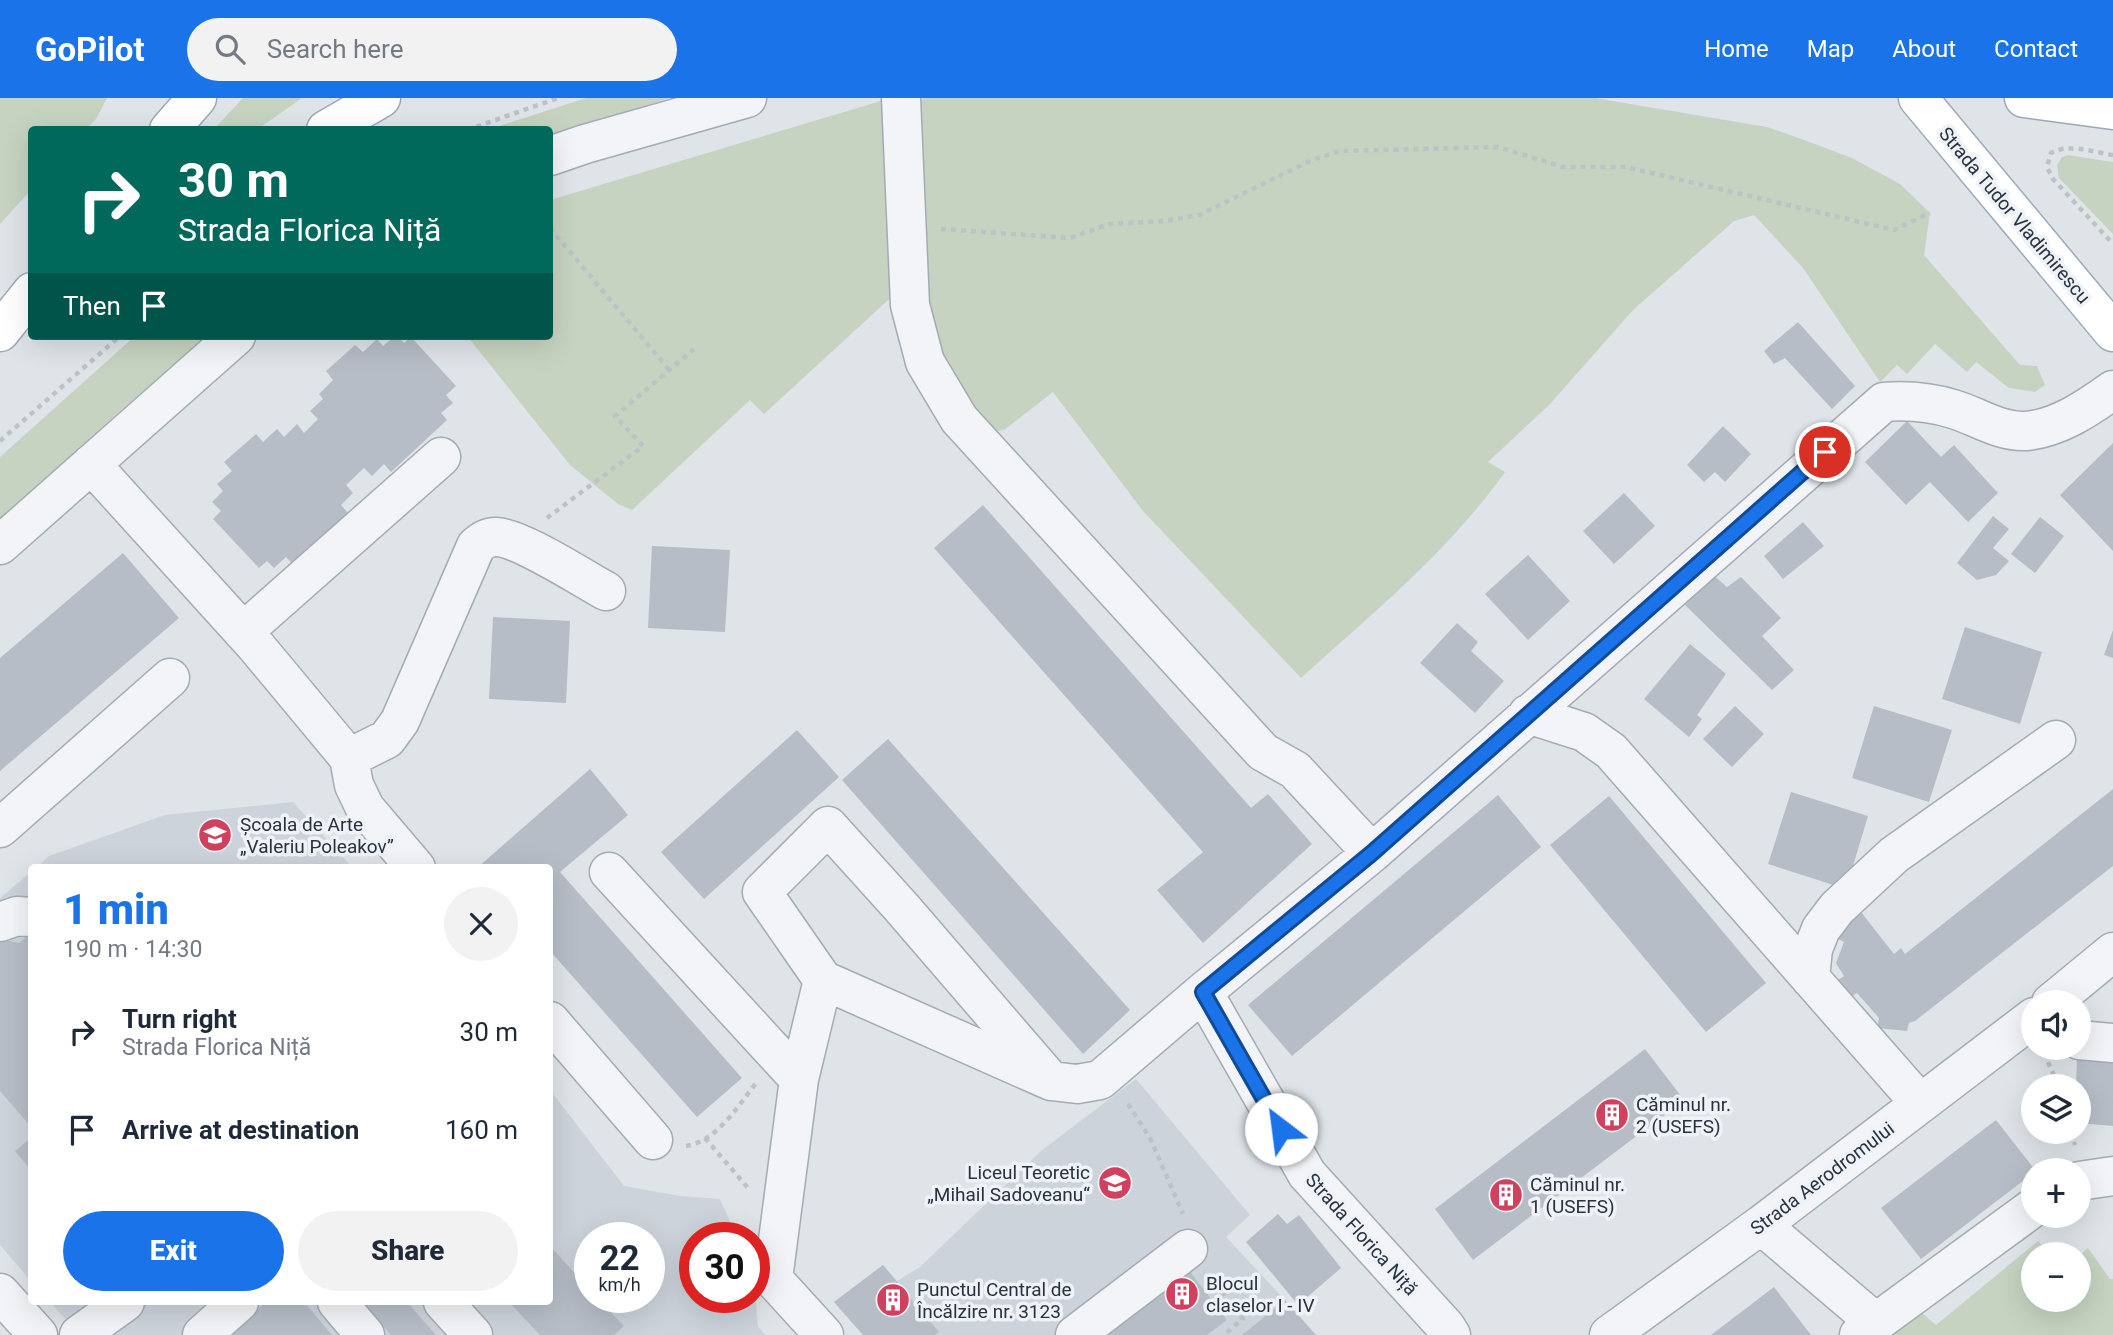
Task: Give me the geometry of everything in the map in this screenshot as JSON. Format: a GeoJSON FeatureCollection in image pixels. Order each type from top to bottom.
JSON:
{"type":"FeatureCollection","features":[{"type":"Feature","properties":{"kind":"main road"},"geometry":{"type":"LineString","coordinates":[[172,126],[197,98]]}},
{"type":"Feature","properties":{"kind":"main road"},"geometry":{"type":"LineString","coordinates":[[333,126],[381,98]]}},
{"type":"Feature","properties":{"kind":"main road","name":"Strada Tudor Vladimirescu"},"geometry":{"type":"LineString","coordinates":[[1917,98],[2113,332]]}},
{"type":"Feature","properties":{"kind":"main road"},"geometry":{"type":"LineString","coordinates":[[2024,98],[2113,110]]}},
{"type":"Feature","properties":{"kind":"main road"},"geometry":{"type":"LineString","coordinates":[[0,332],[28,297]]}},
{"type":"Feature","properties":{"kind":"main road"},"geometry":{"type":"LineString","coordinates":[[0,342],[28,324]]}},
{"type":"Feature","properties":{"kind":"street"},"geometry":{"type":"LineString","coordinates":[[553,155],[747,98]]}},
{"type":"Feature","properties":{"kind":"street"},"geometry":{"type":"LineString","coordinates":[[901,98],[910,305],[925,362],[947,400],[968,429],[1263,752],[1295,770],[1372,853]]}},
{"type":"Feature","properties":{"kind":"street"},"geometry":{"type":"LineString","coordinates":[[0,545],[231,340]]}},
{"type":"Feature","properties":{"kind":"street"},"geometry":{"type":"LineString","coordinates":[[1051,1081],[828,826],[762,892],[823,980],[1051,1081],[1077,1084],[1100,1080],[1372,853],[1884,402],[1912,400],[1954,409],[1992,425],[2025,431],[2057,424],[2113,390]]}},
{"type":"Feature","properties":{"kind":"street"},"geometry":{"type":"LineString","coordinates":[[243,632],[441,457]]}},
{"type":"Feature","properties":{"kind":"street"},"geometry":{"type":"LineString","coordinates":[[91,464],[243,632],[349,758],[354,785],[365,808],[413,864]]}},
{"type":"Feature","properties":{"kind":"street"},"geometry":{"type":"LineString","coordinates":[[349,758],[387,739],[400,721],[476,546],[484,539],[497,537],[516,542],[606,591]]}},
{"type":"Feature","properties":{"kind":"street"},"geometry":{"type":"LineString","coordinates":[[0,828],[170,678]]}},
{"type":"Feature","properties":{"kind":"street"},"geometry":{"type":"LineString","coordinates":[[1528,714],[1584,732],[1611,751],[1920,1102]]}},
{"type":"Feature","properties":{"kind":"street"},"geometry":{"type":"LineString","coordinates":[[1810,978],[1813,949],[1821,929],[1853,893],[1894,855],[2056,740]]}},
{"type":"Feature","properties":{"kind":"street"},"geometry":{"type":"LineString","coordinates":[[609,872],[788,1066]]}},
{"type":"Feature","properties":{"kind":"street"},"geometry":{"type":"LineString","coordinates":[[0,922],[17,916],[28,917]]}},
{"type":"Feature","properties":{"kind":"street"},"geometry":{"type":"LineString","coordinates":[[2067,990],[2113,952]]}},
{"type":"Feature","properties":{"kind":"street"},"geometry":{"type":"LineString","coordinates":[[823,980],[788,1066],[780,1226],[773,1279],[824,1335]]}},
{"type":"Feature","properties":{"kind":"street","name":"Strada Florica Niță"},"geometry":{"type":"LineString","coordinates":[[1203,992],[1307,1174],[1451,1335]]}},
{"type":"Feature","properties":{"kind":"street"},"geometry":{"type":"LineString","coordinates":[[553,1024],[653,1140]]}},
{"type":"Feature","properties":{"kind":"street","name":"Strada Aerodromului"},"geometry":{"type":"LineString","coordinates":[[1609,1335],[1761,1225],[2021,1026]]}},
{"type":"Feature","properties":{"kind":"street"},"geometry":{"type":"LineString","coordinates":[[2091,1041],[2113,1043]]}},
{"type":"Feature","properties":{"kind":"street"},"geometry":{"type":"LineString","coordinates":[[2091,1179],[2113,1176]]}},
{"type":"Feature","properties":{"kind":"street"},"geometry":{"type":"LineString","coordinates":[[1761,1225],[1867,1329],[2021,1217]]}},
{"type":"Feature","properties":{"kind":"street"},"geometry":{"type":"LineString","coordinates":[[1075,1335],[1188,1250]]}},
{"type":"Feature","properties":{"kind":"street"},"geometry":{"type":"LineString","coordinates":[[0,1293],[38,1335]]}},
{"type":"Feature","properties":{"kind":"street"},"geometry":{"type":"LineString","coordinates":[[79,1335],[121,1305]]}},
{"type":"Feature","properties":{"kind":"street"},"geometry":{"type":"LineString","coordinates":[[202,1335],[236,1305]]}},
{"type":"Feature","properties":{"kind":"street"},"geometry":{"type":"LineString","coordinates":[[340,1305],[365,1335]]}},
{"type":"Feature","properties":{"kind":"street"},"geometry":{"type":"LineString","coordinates":[[446,1305],[473,1335]]}},
{"type":"Feature","properties":{"kind":"path"},"geometry":{"type":"LineString","coordinates":[[478,126],[558,98]]}},
{"type":"Feature","properties":{"kind":"path"},"geometry":{"type":"LineString","coordinates":[[937,229],[1070,238],[1109,224],[1165,221],[1199,215],[1312,160],[1340,151],[1498,147],[1563,167],[1626,167],[1894,230],[1930,212]]}},
{"type":"Feature","properties":{"kind":"path"},"geometry":{"type":"LineString","coordinates":[[2113,155],[2070,148],[2058,149],[2050,153],[2047,167],[2053,179],[2113,244]]}},
{"type":"Feature","properties":{"kind":"path"},"geometry":{"type":"LineString","coordinates":[[553,232],[670,371]]}},
{"type":"Feature","properties":{"kind":"path"},"geometry":{"type":"LineString","coordinates":[[0,441],[115,340]]}},
{"type":"Feature","properties":{"kind":"path"},"geometry":{"type":"LineString","coordinates":[[516,542],[643,446],[615,416],[694,349]]}},
{"type":"Feature","properties":{"kind":"path"},"geometry":{"type":"LineString","coordinates":[[1133,1052],[1128,1105],[1150,1138],[1178,1199],[1191,1238],[1188,1250]]}},
{"type":"Feature","properties":{"kind":"path"},"geometry":{"type":"LineString","coordinates":[[653,1140],[674,1148],[692,1145],[705,1138],[788,1066]]}},
{"type":"Feature","properties":{"kind":"path"},"geometry":{"type":"LineString","coordinates":[[705,1138],[780,1226]]}},
{"type":"Feature","properties":{"kind":"path"},"geometry":{"type":"LineString","coordinates":[[1222,1292],[1243,1319],[1224,1335]]}},
{"type":"Feature","properties":{"kind":"shaded area","name":"Școala de Arte „Valeriu Poleakov”"},"geometry":{"type":"Polygon","coordinates":[[[293,802],[349,864],[40,864],[49,856],[165,815],[293,802]]]}},
{"type":"Feature","properties":{"kind":"shaded area"},"geometry":{"type":"Polygon","coordinates":[[[28,875],[28,1278],[0,1245],[0,898],[28,875]]]}},
{"type":"Feature","properties":{"kind":"shaded area","name":"Liceul Teoretic „Mihail Sadoveanu“"},"geometry":{"type":"Polygon","coordinates":[[[1136,1079],[1250,1215],[1226,1237],[1285,1300],[1242,1335],[863,1335],[834,1302],[883,1265],[897,1281],[920,1267],[1042,1150],[1136,1079]]]}},
{"type":"Feature","properties":{"kind":"shaded area"},"geometry":{"type":"Polygon","coordinates":[[[553,1094],[624,1186],[680,1196],[720,1199],[730,1222],[679,1222],[679,1313],[757,1313],[758,1327],[766,1335],[80,1335],[53,1305],[553,1305],[553,1094]]]}},
{"type":"Feature","properties":{"kind":"green space"},"geometry":{"type":"Polygon","coordinates":[[[0,98],[107,98],[96,119],[89,126],[28,126],[28,193],[0,224],[0,98]]]}},
{"type":"Feature","properties":{"kind":"green space"},"geometry":{"type":"Polygon","coordinates":[[[243,98],[302,98],[262,126],[217,126],[243,98]]]}},
{"type":"Feature","properties":{"kind":"green space"},"geometry":{"type":"Polygon","coordinates":[[[586,98],[669,98],[553,135],[553,126],[499,126],[586,98]]]}},
{"type":"Feature","properties":{"kind":"green space"},"geometry":{"type":"Polygon","coordinates":[[[891,98],[898,291],[764,414],[750,400],[632,510],[618,504],[570,465],[470,340],[553,340],[553,199],[891,98]]]}},
{"type":"Feature","properties":{"kind":"green space"},"geometry":{"type":"Polygon","coordinates":[[[923,98],[1595,98],[1767,127],[1852,158],[1900,184],[1930,213],[1924,255],[2020,365],[2037,366],[2045,385],[2035,392],[2009,388],[1976,362],[1967,372],[1935,344],[1907,374],[1897,365],[1880,382],[1803,268],[1754,215],[1734,221],[1633,310],[1550,404],[1488,462],[1505,472],[1460,528],[1409,580],[1301,678],[1143,511],[1053,392],[1004,430],[990,432],[929,340],[914,109],[923,98]]]}},
{"type":"Feature","properties":{"kind":"green space"},"geometry":{"type":"Polygon","coordinates":[[[2068,155],[2113,162],[2113,234],[2059,178],[2057,165],[2062,157],[2068,155]]]}},
{"type":"Feature","properties":{"kind":"green space"},"geometry":{"type":"Polygon","coordinates":[[[131,340],[204,340],[122,409],[0,521],[0,457],[131,340]]]}},
{"type":"Feature","properties":{"kind":"green space"},"geometry":{"type":"Polygon","coordinates":[[[2091,1252],[2110,1279],[2113,1279],[2113,1335],[1878,1335],[1915,1307],[1936,1325],[2021,1255],[2021,1312],[2091,1312],[2091,1252]]]}},
{"type":"Feature","properties":{"kind":"building"},"geometry":{"type":"Polygon","coordinates":[[[1798,322],[1855,386],[1832,409],[1785,358],[1774,364],[1764,351],[1798,322]]]}},
{"type":"Feature","properties":{"kind":"building"},"geometry":{"type":"Polygon","coordinates":[[[376,340],[383,346],[390,340],[401,340],[404,343],[414,340],[456,386],[446,395],[453,403],[441,413],[447,420],[391,472],[384,464],[372,476],[364,468],[346,485],[353,493],[341,505],[349,514],[293,564],[286,557],[274,568],[267,561],[259,568],[213,519],[221,511],[212,502],[223,491],[217,484],[232,471],[224,462],[256,434],[263,442],[277,429],[284,437],[297,424],[304,433],[318,419],[310,411],[323,399],[319,394],[333,380],[326,371],[355,345],[363,352],[376,340]]]}},
{"type":"Feature","properties":{"kind":"building"},"geometry":{"type":"Polygon","coordinates":[[[1907,421],[1941,457],[1954,445],[1998,493],[1968,522],[1930,482],[1906,505],[1865,462],[1907,421]]]}},
{"type":"Feature","properties":{"kind":"building"},"geometry":{"type":"Polygon","coordinates":[[[1723,426],[1751,454],[1725,482],[1715,472],[1704,482],[1687,465],[1723,426]]]}},
{"type":"Feature","properties":{"kind":"building"},"geometry":{"type":"Polygon","coordinates":[[[2113,443],[2113,551],[2060,495],[2113,443]]]}},
{"type":"Feature","properties":{"kind":"building"},"geometry":{"type":"Polygon","coordinates":[[[1624,493],[1655,526],[1614,564],[1583,531],[1624,493]]]}},
{"type":"Feature","properties":{"kind":"building"},"geometry":{"type":"Polygon","coordinates":[[[983,505],[1251,808],[1268,794],[1312,844],[1203,943],[1157,890],[1203,852],[934,548],[983,505]]]}},
{"type":"Feature","properties":{"kind":"building"},"geometry":{"type":"Polygon","coordinates":[[[1993,516],[2009,529],[1993,548],[2009,561],[1996,575],[1977,580],[1957,563],[1993,516]]]}},
{"type":"Feature","properties":{"kind":"building"},"geometry":{"type":"Polygon","coordinates":[[[2040,517],[2064,536],[2035,573],[2011,554],[2040,517]]]}},
{"type":"Feature","properties":{"kind":"building"},"geometry":{"type":"Polygon","coordinates":[[[1803,522],[1824,546],[1783,579],[1764,556],[1803,522]]]}},
{"type":"Feature","properties":{"kind":"building"},"geometry":{"type":"Polygon","coordinates":[[[652,546],[730,550],[725,632],[648,628],[652,546]]]}},
{"type":"Feature","properties":{"kind":"building"},"geometry":{"type":"Polygon","coordinates":[[[123,553],[179,618],[0,771],[0,658],[123,553]]]}},
{"type":"Feature","properties":{"kind":"building"},"geometry":{"type":"Polygon","coordinates":[[[1528,555],[1570,601],[1528,640],[1485,594],[1528,555]]]}},
{"type":"Feature","properties":{"kind":"building"},"geometry":{"type":"Polygon","coordinates":[[[1713,575],[1727,587],[1741,577],[1781,618],[1762,636],[1794,670],[1772,690],[1685,605],[1713,575]]]}},
{"type":"Feature","properties":{"kind":"building"},"geometry":{"type":"Polygon","coordinates":[[[493,617],[570,621],[566,703],[489,699],[493,617]]]}},
{"type":"Feature","properties":{"kind":"building"},"geometry":{"type":"Polygon","coordinates":[[[1457,623],[1478,642],[1471,651],[1504,681],[1475,713],[1420,663],[1457,623]]]}},
{"type":"Feature","properties":{"kind":"building"},"geometry":{"type":"Polygon","coordinates":[[[1965,627],[2042,652],[2020,724],[1942,699],[1965,627]]]}},
{"type":"Feature","properties":{"kind":"building"},"geometry":{"type":"Polygon","coordinates":[[[2113,630],[2113,658],[2104,655],[2113,630]]]}},
{"type":"Feature","properties":{"kind":"building"},"geometry":{"type":"Polygon","coordinates":[[[1690,644],[1726,674],[1697,715],[1702,719],[1689,737],[1644,699],[1690,644]]]}},
{"type":"Feature","properties":{"kind":"building"},"geometry":{"type":"Polygon","coordinates":[[[1735,706],[1764,734],[1732,767],[1703,739],[1735,706]]]}},
{"type":"Feature","properties":{"kind":"building"},"geometry":{"type":"Polygon","coordinates":[[[1874,706],[1952,730],[1929,802],[1852,778],[1874,706]]]}},
{"type":"Feature","properties":{"kind":"building"},"geometry":{"type":"Polygon","coordinates":[[[797,730],[839,777],[704,899],[661,852],[797,730]]]}},
{"type":"Feature","properties":{"kind":"building"},"geometry":{"type":"Polygon","coordinates":[[[888,739],[1130,1010],[1083,1054],[842,780],[888,739]]]}},
{"type":"Feature","properties":{"kind":"building"},"geometry":{"type":"Polygon","coordinates":[[[590,769],[628,815],[560,872],[742,1078],[697,1117],[553,954],[553,864],[482,864],[590,769]]]}},
{"type":"Feature","properties":{"kind":"building"},"geometry":{"type":"Polygon","coordinates":[[[2113,789],[2113,866],[1909,1023],[1907,1031],[1877,1028],[1879,1018],[1857,993],[1852,996],[1838,980],[1844,976],[1836,963],[1844,942],[1838,939],[1846,914],[1861,912],[1894,954],[1901,948],[1905,954],[2113,789]]]}},
{"type":"Feature","properties":{"kind":"building"},"geometry":{"type":"Polygon","coordinates":[[[1791,792],[1868,816],[1846,889],[1768,864],[1791,792]]]}},
{"type":"Feature","properties":{"kind":"building"},"geometry":{"type":"Polygon","coordinates":[[[1498,795],[1541,847],[1292,1056],[1248,1005],[1498,795]]]}},
{"type":"Feature","properties":{"kind":"building"},"geometry":{"type":"Polygon","coordinates":[[[1609,796],[1766,983],[1706,1032],[1550,845],[1609,796]]]}},
{"type":"Feature","properties":{"kind":"building"},"geometry":{"type":"Polygon","coordinates":[[[28,936],[28,1123],[0,1091],[0,939],[19,943],[28,936]]]}},
{"type":"Feature","properties":{"kind":"building"},"geometry":{"type":"Polygon","coordinates":[[[1645,1049],[1684,1100],[1473,1260],[1435,1209],[1645,1049]]]}},
{"type":"Feature","properties":{"kind":"building"},"geometry":{"type":"Polygon","coordinates":[[[2077,1060],[2113,1061],[2113,1126],[2091,1124],[2091,1074],[2076,1074],[2077,1060]]]}},
{"type":"Feature","properties":{"kind":"building"},"geometry":{"type":"Polygon","coordinates":[[[1996,1120],[2026,1158],[2021,1158],[2021,1182],[1921,1259],[1881,1208],[1996,1120]]]}},
{"type":"Feature","properties":{"kind":"building"},"geometry":{"type":"Polygon","coordinates":[[[28,1140],[28,1166],[15,1151],[28,1140]]]}},
{"type":"Feature","properties":{"kind":"building"},"geometry":{"type":"Polygon","coordinates":[[[1278,1214],[1287,1224],[1299,1215],[1341,1268],[1298,1305],[1246,1242],[1278,1214]]]}},
{"type":"Feature","properties":{"kind":"building"},"geometry":{"type":"Polygon","coordinates":[[[553,1249],[574,1272],[574,1313],[611,1313],[624,1326],[614,1335],[540,1335],[512,1305],[553,1305],[553,1249]]]}},
{"type":"Feature","properties":{"kind":"building","name":"Punctul Central de Încălzire nr. 3123"},"geometry":{"type":"Polygon","coordinates":[[[883,1265],[939,1332],[935,1335],[863,1335],[834,1302],[883,1265]]]}},
{"type":"Feature","properties":{"kind":"building","name":"Blocul claselor I - IV"},"geometry":{"type":"Polygon","coordinates":[[[1188,1269],[1227,1320],[1207,1335],[1103,1335],[1188,1269]]]}},
{"type":"Feature","properties":{"kind":"building"},"geometry":{"type":"Polygon","coordinates":[[[1774,1287],[1811,1335],[1711,1335],[1774,1287]]]}},
{"type":"Feature","properties":{"kind":"building"},"geometry":{"type":"Polygon","coordinates":[[[1285,1300],[1316,1335],[1242,1335],[1285,1300]]]}},
{"type":"Feature","properties":{"kind":"building"},"geometry":{"type":"Polygon","coordinates":[[[262,1305],[307,1305],[332,1335],[226,1335],[262,1305]]]}},
{"type":"Feature","properties":{"kind":"building"},"geometry":{"type":"Polygon","coordinates":[[[365,1305],[410,1305],[436,1335],[391,1335],[365,1305]]]}},
{"type":"Feature","properties":{"kind":"place","name":"Școala de Arte „Valeriu Poleakov”"},"geometry":{"type":"Point","coordinates":[215,835]}},
{"type":"Feature","properties":{"kind":"place","name":"Căminul nr. 2 (USEFS)"},"geometry":{"type":"Point","coordinates":[1612,1115]}},
{"type":"Feature","properties":{"kind":"place","name":"Liceul Teoretic „Mihail Sadoveanu“"},"geometry":{"type":"Point","coordinates":[1115,1183]}},
{"type":"Feature","properties":{"kind":"place","name":"Căminul nr. 1 (USEFS)"},"geometry":{"type":"Point","coordinates":[1506,1195]}},
{"type":"Feature","properties":{"kind":"place","name":"Blocul claselor I - IV"},"geometry":{"type":"Point","coordinates":[1182,1294]}},
{"type":"Feature","properties":{"kind":"place","name":"Punctul Central de Încălzire nr. 3123"},"geometry":{"type":"Point","coordinates":[893,1300]}},
{"type":"Feature","properties":{"kind":"route"},"geometry":{"type":"LineString","coordinates":[[1281,1129],[1203,992],[1372,853],[1825,452]]}}]}
